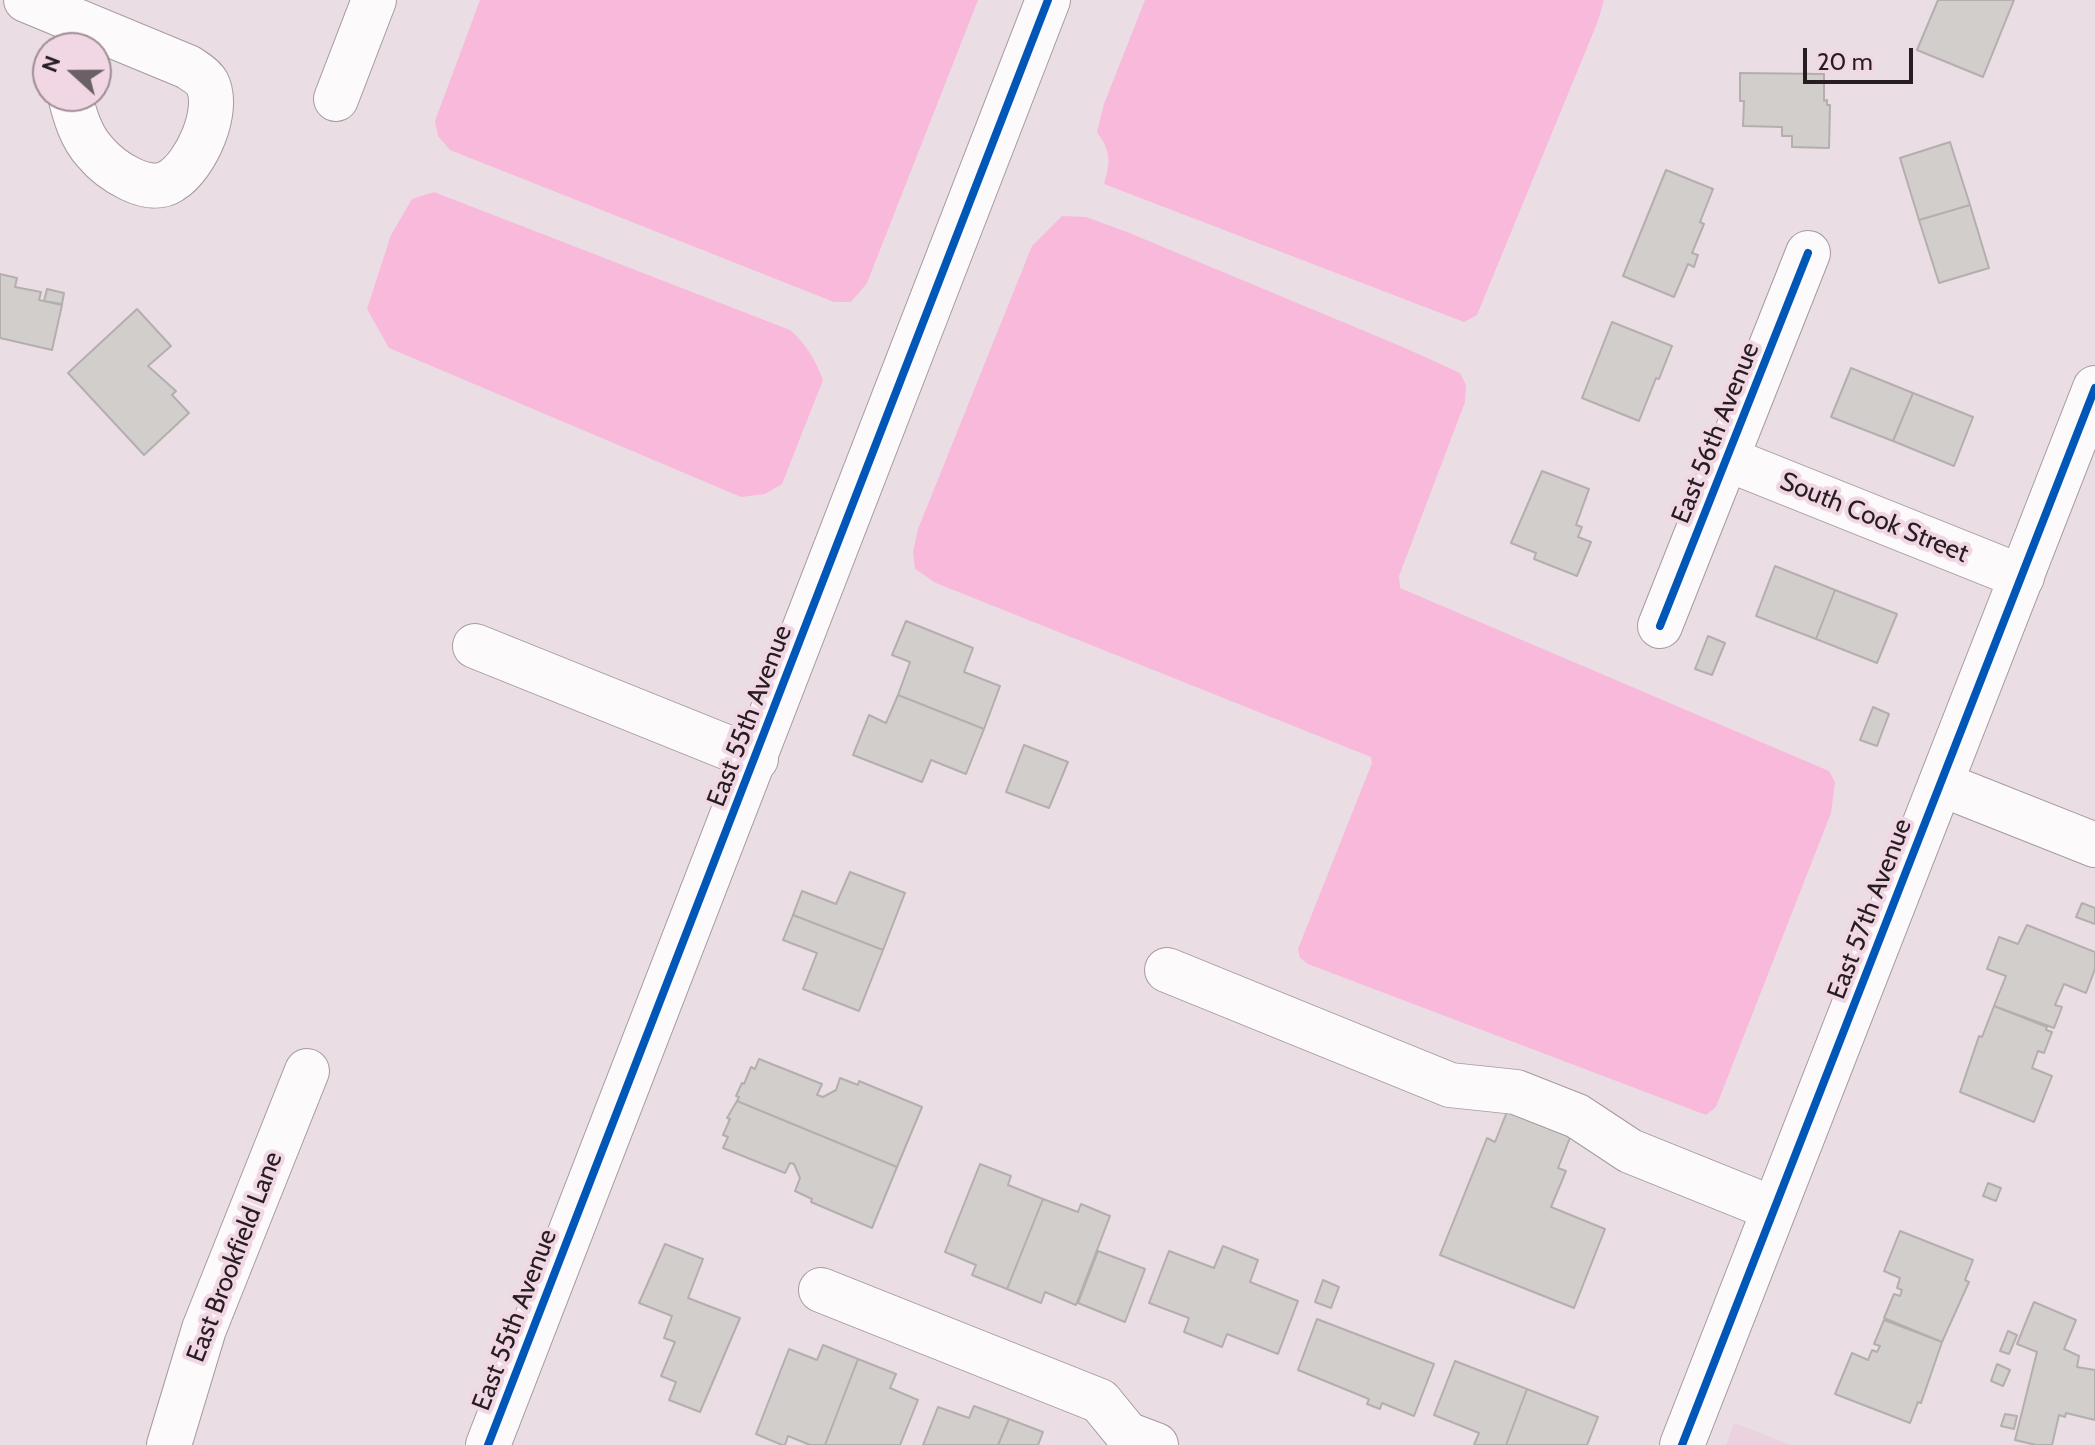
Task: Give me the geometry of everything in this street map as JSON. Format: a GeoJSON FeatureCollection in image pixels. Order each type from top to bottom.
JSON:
{"type":"FeatureCollection","features":[{"type":"Feature","properties":{"kind":"street"},"geometry":{"type":"LineString","coordinates":[[19,0],[47,32]]}},
{"type":"Feature","properties":{"kind":"street"},"geometry":{"type":"LineString","coordinates":[[26,0],[103,32]]}},
{"type":"Feature","properties":{"kind":"street"},"geometry":{"type":"LineString","coordinates":[[336,99],[374,0]]}},
{"type":"Feature","properties":{"kind":"street","name":"East 55th Avenue"},"geometry":{"type":"LineString","coordinates":[[488,1445],[1048,0]]}},
{"type":"Feature","properties":{"kind":"street"},"geometry":{"type":"LineString","coordinates":[[74,112],[76,122],[94,152],[124,176],[148,185],[169,183],[187,167],[207,129],[213,103],[206,80],[188,67],[112,36]]}},
{"type":"Feature","properties":{"kind":"street","name":"East 56th Avenue"},"geometry":{"type":"LineString","coordinates":[[1660,626],[1808,253]]}},
{"type":"Feature","properties":{"kind":"street","name":"East 57th Avenue"},"geometry":{"type":"LineString","coordinates":[[1682,1445],[2095,388]]}},
{"type":"Feature","properties":{"kind":"street","name":"South Cook Street"},"geometry":{"type":"LineString","coordinates":[[1727,459],[2022,577]]}},
{"type":"Feature","properties":{"kind":"street"},"geometry":{"type":"LineString","coordinates":[[475,646],[756,759]]}},
{"type":"Feature","properties":{"kind":"street"},"geometry":{"type":"LineString","coordinates":[[1941,784],[2095,845]]}},
{"type":"Feature","properties":{"kind":"street"},"geometry":{"type":"LineString","coordinates":[[1167,970],[1450,1085],[1516,1092],[1577,1116],[1630,1151],[1774,1209]]}},
{"type":"Feature","properties":{"kind":"street","name":"East Brookfield Lane"},"geometry":{"type":"LineString","coordinates":[[169,1445],[204,1329],[307,1071]]}},
{"type":"Feature","properties":{"kind":"street"},"geometry":{"type":"LineString","coordinates":[[821,1290],[1100,1401],[1142,1439]]}},
{"type":"Feature","properties":{"kind":"shaded area"},"geometry":{"type":"Polygon","coordinates":[[[480,0],[978,0],[867,283],[851,302],[834,302],[450,150],[438,136],[435,121],[480,0]]]}},
{"type":"Feature","properties":{"kind":"shaded area"},"geometry":{"type":"Polygon","coordinates":[[[1145,0],[1604,0],[1477,315],[1464,322],[1104,184],[1108,157],[1097,132],[1104,104],[1145,0]]]}},
{"type":"Feature","properties":{"kind":"shaded area"},"geometry":{"type":"Polygon","coordinates":[[[434,192],[790,330],[810,353],[823,380],[782,484],[765,494],[741,497],[389,348],[367,309],[391,235],[412,199],[434,192]]]}},
{"type":"Feature","properties":{"kind":"shaded area"},"geometry":{"type":"Polygon","coordinates":[[[1062,216],[1086,217],[1127,232],[1460,373],[1466,385],[1465,402],[1399,576],[1400,588],[1829,771],[1835,782],[1831,813],[1716,1107],[1706,1115],[1308,964],[1300,958],[1298,949],[1372,763],[1371,757],[936,583],[915,569],[913,552],[918,529],[1032,246],[1062,216]]]}},
{"type":"Feature","properties":{"kind":"shaded area"},"geometry":{"type":"Polygon","coordinates":[[[1734,1423],[1791,1445],[1726,1445],[1734,1423]]]}},
{"type":"Feature","properties":{"kind":"building"},"geometry":{"type":"Polygon","coordinates":[[[1938,0],[2014,0],[1983,77],[1917,50],[1938,0]]]}},
{"type":"Feature","properties":{"kind":"building"},"geometry":{"type":"Polygon","coordinates":[[[1740,73],[1824,74],[1824,101],[1827,100],[1827,105],[1830,105],[1829,148],[1792,147],[1792,136],[1782,136],[1782,127],[1743,126],[1744,101],[1740,101],[1740,73]]]}},
{"type":"Feature","properties":{"kind":"building"},"geometry":{"type":"Polygon","coordinates":[[[1950,142],[1970,205],[1919,220],[1900,158],[1950,142]]]}},
{"type":"Feature","properties":{"kind":"building"},"geometry":{"type":"Polygon","coordinates":[[[1666,170],[1713,189],[1692,253],[1698,255],[1694,267],[1688,264],[1674,297],[1623,276],[1666,170]]]}},
{"type":"Feature","properties":{"kind":"building"},"geometry":{"type":"Polygon","coordinates":[[[1970,205],[1989,268],[1939,283],[1919,220],[1970,205]]]}},
{"type":"Feature","properties":{"kind":"building"},"geometry":{"type":"Polygon","coordinates":[[[0,274],[17,278],[15,287],[41,292],[39,300],[62,305],[52,350],[0,338],[0,274]]]}},
{"type":"Feature","properties":{"kind":"building"},"geometry":{"type":"Polygon","coordinates":[[[47,289],[64,293],[62,304],[44,301],[47,289]]]}},
{"type":"Feature","properties":{"kind":"building"},"geometry":{"type":"Polygon","coordinates":[[[137,309],[171,346],[148,366],[176,391],[172,395],[189,413],[144,455],[68,373],[137,309]]]}},
{"type":"Feature","properties":{"kind":"building"},"geometry":{"type":"Polygon","coordinates":[[[1612,322],[1672,346],[1639,421],[1582,398],[1612,322]]]}},
{"type":"Feature","properties":{"kind":"building"},"geometry":{"type":"Polygon","coordinates":[[[1851,368],[1913,393],[1893,441],[1831,417],[1851,368]]]}},
{"type":"Feature","properties":{"kind":"building"},"geometry":{"type":"Polygon","coordinates":[[[1913,393],[1973,417],[1954,466],[1893,441],[1913,393]]]}},
{"type":"Feature","properties":{"kind":"building"},"geometry":{"type":"Polygon","coordinates":[[[1542,471],[1589,489],[1576,525],[1582,527],[1578,537],[1591,542],[1577,576],[1534,559],[1536,553],[1511,543],[1542,471]]]}},
{"type":"Feature","properties":{"kind":"building"},"geometry":{"type":"Polygon","coordinates":[[[1775,566],[1835,590],[1816,639],[1756,616],[1775,566]]]}},
{"type":"Feature","properties":{"kind":"building"},"geometry":{"type":"Polygon","coordinates":[[[1835,590],[1897,614],[1877,663],[1816,639],[1835,590]]]}},
{"type":"Feature","properties":{"kind":"building"},"geometry":{"type":"Polygon","coordinates":[[[906,621],[973,648],[964,672],[1000,686],[984,729],[898,695],[910,662],[892,655],[906,621]]]}},
{"type":"Feature","properties":{"kind":"building"},"geometry":{"type":"Polygon","coordinates":[[[1708,636],[1725,643],[1712,675],[1695,669],[1708,636]]]}},
{"type":"Feature","properties":{"kind":"building"},"geometry":{"type":"Polygon","coordinates":[[[898,695],[984,729],[966,774],[931,760],[922,782],[853,755],[869,715],[886,723],[898,695]]]}},
{"type":"Feature","properties":{"kind":"building"},"geometry":{"type":"Polygon","coordinates":[[[1873,707],[1889,714],[1877,746],[1860,740],[1873,707]]]}},
{"type":"Feature","properties":{"kind":"building"},"geometry":{"type":"Polygon","coordinates":[[[1024,745],[1068,762],[1049,808],[1006,792],[1024,745]]]}},
{"type":"Feature","properties":{"kind":"building"},"geometry":{"type":"Polygon","coordinates":[[[850,872],[905,893],[883,950],[793,915],[802,891],[836,904],[850,872]]]}},
{"type":"Feature","properties":{"kind":"building"},"geometry":{"type":"Polygon","coordinates":[[[2082,903],[2095,908],[2095,924],[2076,917],[2082,903]]]}},
{"type":"Feature","properties":{"kind":"building"},"geometry":{"type":"Polygon","coordinates":[[[793,915],[883,950],[859,1011],[803,989],[817,953],[783,940],[793,915]]]}},
{"type":"Feature","properties":{"kind":"building"},"geometry":{"type":"Polygon","coordinates":[[[2027,925],[2095,952],[2095,969],[2086,993],[2064,984],[2055,1005],[2062,1007],[2054,1028],[1994,1006],[2006,976],[1987,969],[1999,937],[2018,944],[2027,925]]]}},
{"type":"Feature","properties":{"kind":"building"},"geometry":{"type":"Polygon","coordinates":[[[1994,1006],[2047,1027],[2046,1030],[2052,1032],[2044,1053],[2038,1051],[2032,1068],[2052,1076],[2034,1122],[1960,1092],[1979,1036],[1982,1037],[1994,1006]]]}},
{"type":"Feature","properties":{"kind":"building"},"geometry":{"type":"Polygon","coordinates":[[[759,1059],[822,1084],[817,1095],[823,1097],[836,1090],[840,1078],[858,1085],[859,1081],[922,1107],[897,1167],[737,1101],[742,1083],[751,1067],[755,1069],[759,1059]]]}},
{"type":"Feature","properties":{"kind":"building"},"geometry":{"type":"Polygon","coordinates":[[[737,1101],[897,1167],[872,1228],[811,1202],[812,1199],[795,1191],[800,1178],[794,1164],[790,1163],[785,1173],[723,1148],[728,1137],[723,1135],[730,1119],[727,1118],[737,1101]]]}},
{"type":"Feature","properties":{"kind":"building"},"geometry":{"type":"Polygon","coordinates":[[[1510,1104],[1573,1130],[1558,1168],[1566,1171],[1551,1207],[1605,1229],[1574,1308],[1440,1255],[1487,1138],[1495,1142],[1510,1104]]]}},
{"type":"Feature","properties":{"kind":"building"},"geometry":{"type":"Polygon","coordinates":[[[980,1164],[1011,1176],[1008,1185],[1043,1199],[1007,1289],[972,1275],[976,1265],[945,1252],[980,1164]]]}},
{"type":"Feature","properties":{"kind":"building"},"geometry":{"type":"Polygon","coordinates":[[[1988,1183],[2001,1188],[1996,1201],[1983,1196],[1988,1183]]]}},
{"type":"Feature","properties":{"kind":"building"},"geometry":{"type":"Polygon","coordinates":[[[1043,1199],[1078,1212],[1081,1204],[1110,1216],[1076,1305],[1045,1292],[1041,1303],[1007,1289],[1043,1199]]]}},
{"type":"Feature","properties":{"kind":"building"},"geometry":{"type":"Polygon","coordinates":[[[1900,1231],[1973,1260],[1965,1280],[1969,1282],[1942,1342],[1884,1318],[1894,1294],[1900,1296],[1902,1290],[1897,1288],[1900,1278],[1884,1271],[1900,1231]]]}},
{"type":"Feature","properties":{"kind":"building"},"geometry":{"type":"Polygon","coordinates":[[[665,1244],[703,1259],[688,1298],[740,1318],[700,1412],[669,1400],[676,1382],[661,1376],[675,1342],[664,1338],[672,1316],[639,1303],[665,1244]]]}},
{"type":"Feature","properties":{"kind":"building"},"geometry":{"type":"Polygon","coordinates":[[[1223,1246],[1258,1260],[1250,1282],[1298,1301],[1278,1354],[1227,1334],[1222,1347],[1184,1332],[1189,1318],[1149,1303],[1169,1251],[1214,1268],[1223,1246]]]}},
{"type":"Feature","properties":{"kind":"building"},"geometry":{"type":"Polygon","coordinates":[[[1098,1251],[1145,1269],[1125,1322],[1078,1303],[1098,1251]]]}},
{"type":"Feature","properties":{"kind":"building"},"geometry":{"type":"Polygon","coordinates":[[[1323,1280],[1339,1287],[1331,1308],[1315,1302],[1323,1280]]]}},
{"type":"Feature","properties":{"kind":"building"},"geometry":{"type":"Polygon","coordinates":[[[2034,1302],[2076,1320],[2064,1349],[2079,1356],[2077,1367],[2095,1370],[2095,1420],[2066,1413],[2065,1417],[2059,1415],[2052,1445],[2015,1440],[2037,1352],[2017,1344],[2034,1302]]]}},
{"type":"Feature","properties":{"kind":"building"},"geometry":{"type":"Polygon","coordinates":[[[1317,1319],[1434,1364],[1414,1416],[1382,1403],[1380,1409],[1367,1404],[1369,1399],[1298,1370],[1317,1319]]]}},
{"type":"Feature","properties":{"kind":"building"},"geometry":{"type":"Polygon","coordinates":[[[1884,1320],[1942,1342],[1921,1403],[1918,1402],[1910,1423],[1835,1394],[1852,1353],[1868,1360],[1872,1350],[1877,1352],[1880,1346],[1874,1344],[1884,1320]]]}},
{"type":"Feature","properties":{"kind":"building"},"geometry":{"type":"Polygon","coordinates":[[[2008,1331],[2017,1335],[2009,1354],[2000,1351],[2008,1331]]]}},
{"type":"Feature","properties":{"kind":"building"},"geometry":{"type":"Polygon","coordinates":[[[823,1345],[858,1359],[825,1445],[810,1445],[788,1436],[785,1445],[782,1445],[756,1434],[789,1349],[817,1360],[823,1345]]]}},
{"type":"Feature","properties":{"kind":"building"},"geometry":{"type":"Polygon","coordinates":[[[858,1359],[896,1374],[890,1388],[918,1400],[900,1445],[825,1445],[858,1359]]]}},
{"type":"Feature","properties":{"kind":"building"},"geometry":{"type":"Polygon","coordinates":[[[1455,1361],[1527,1389],[1506,1445],[1474,1445],[1479,1433],[1434,1415],[1455,1361]]]}},
{"type":"Feature","properties":{"kind":"building"},"geometry":{"type":"Polygon","coordinates":[[[1997,1364],[2010,1370],[2003,1386],[1991,1381],[1997,1364]]]}},
{"type":"Feature","properties":{"kind":"building"},"geometry":{"type":"Polygon","coordinates":[[[1527,1389],[1598,1417],[1587,1445],[1506,1445],[1527,1389]]]}},
{"type":"Feature","properties":{"kind":"building"},"geometry":{"type":"Polygon","coordinates":[[[974,1406],[1009,1419],[998,1445],[923,1445],[938,1407],[969,1418],[974,1406]]]}},
{"type":"Feature","properties":{"kind":"building"},"geometry":{"type":"Polygon","coordinates":[[[2005,1414],[2017,1416],[2014,1429],[2001,1426],[2005,1414]]]}},
{"type":"Feature","properties":{"kind":"building"},"geometry":{"type":"Polygon","coordinates":[[[1009,1419],[1043,1432],[1038,1445],[998,1445],[1009,1419]]]}},
{"type":"Feature","properties":{"kind":"cycle path"},"geometry":{"type":"LineString","coordinates":[[488,1445],[1048,0]]}},
{"type":"Feature","properties":{"kind":"cycle path"},"geometry":{"type":"LineString","coordinates":[[1660,626],[1808,253]]}},
{"type":"Feature","properties":{"kind":"cycle path"},"geometry":{"type":"LineString","coordinates":[[1682,1445],[2095,388]]}}]}
